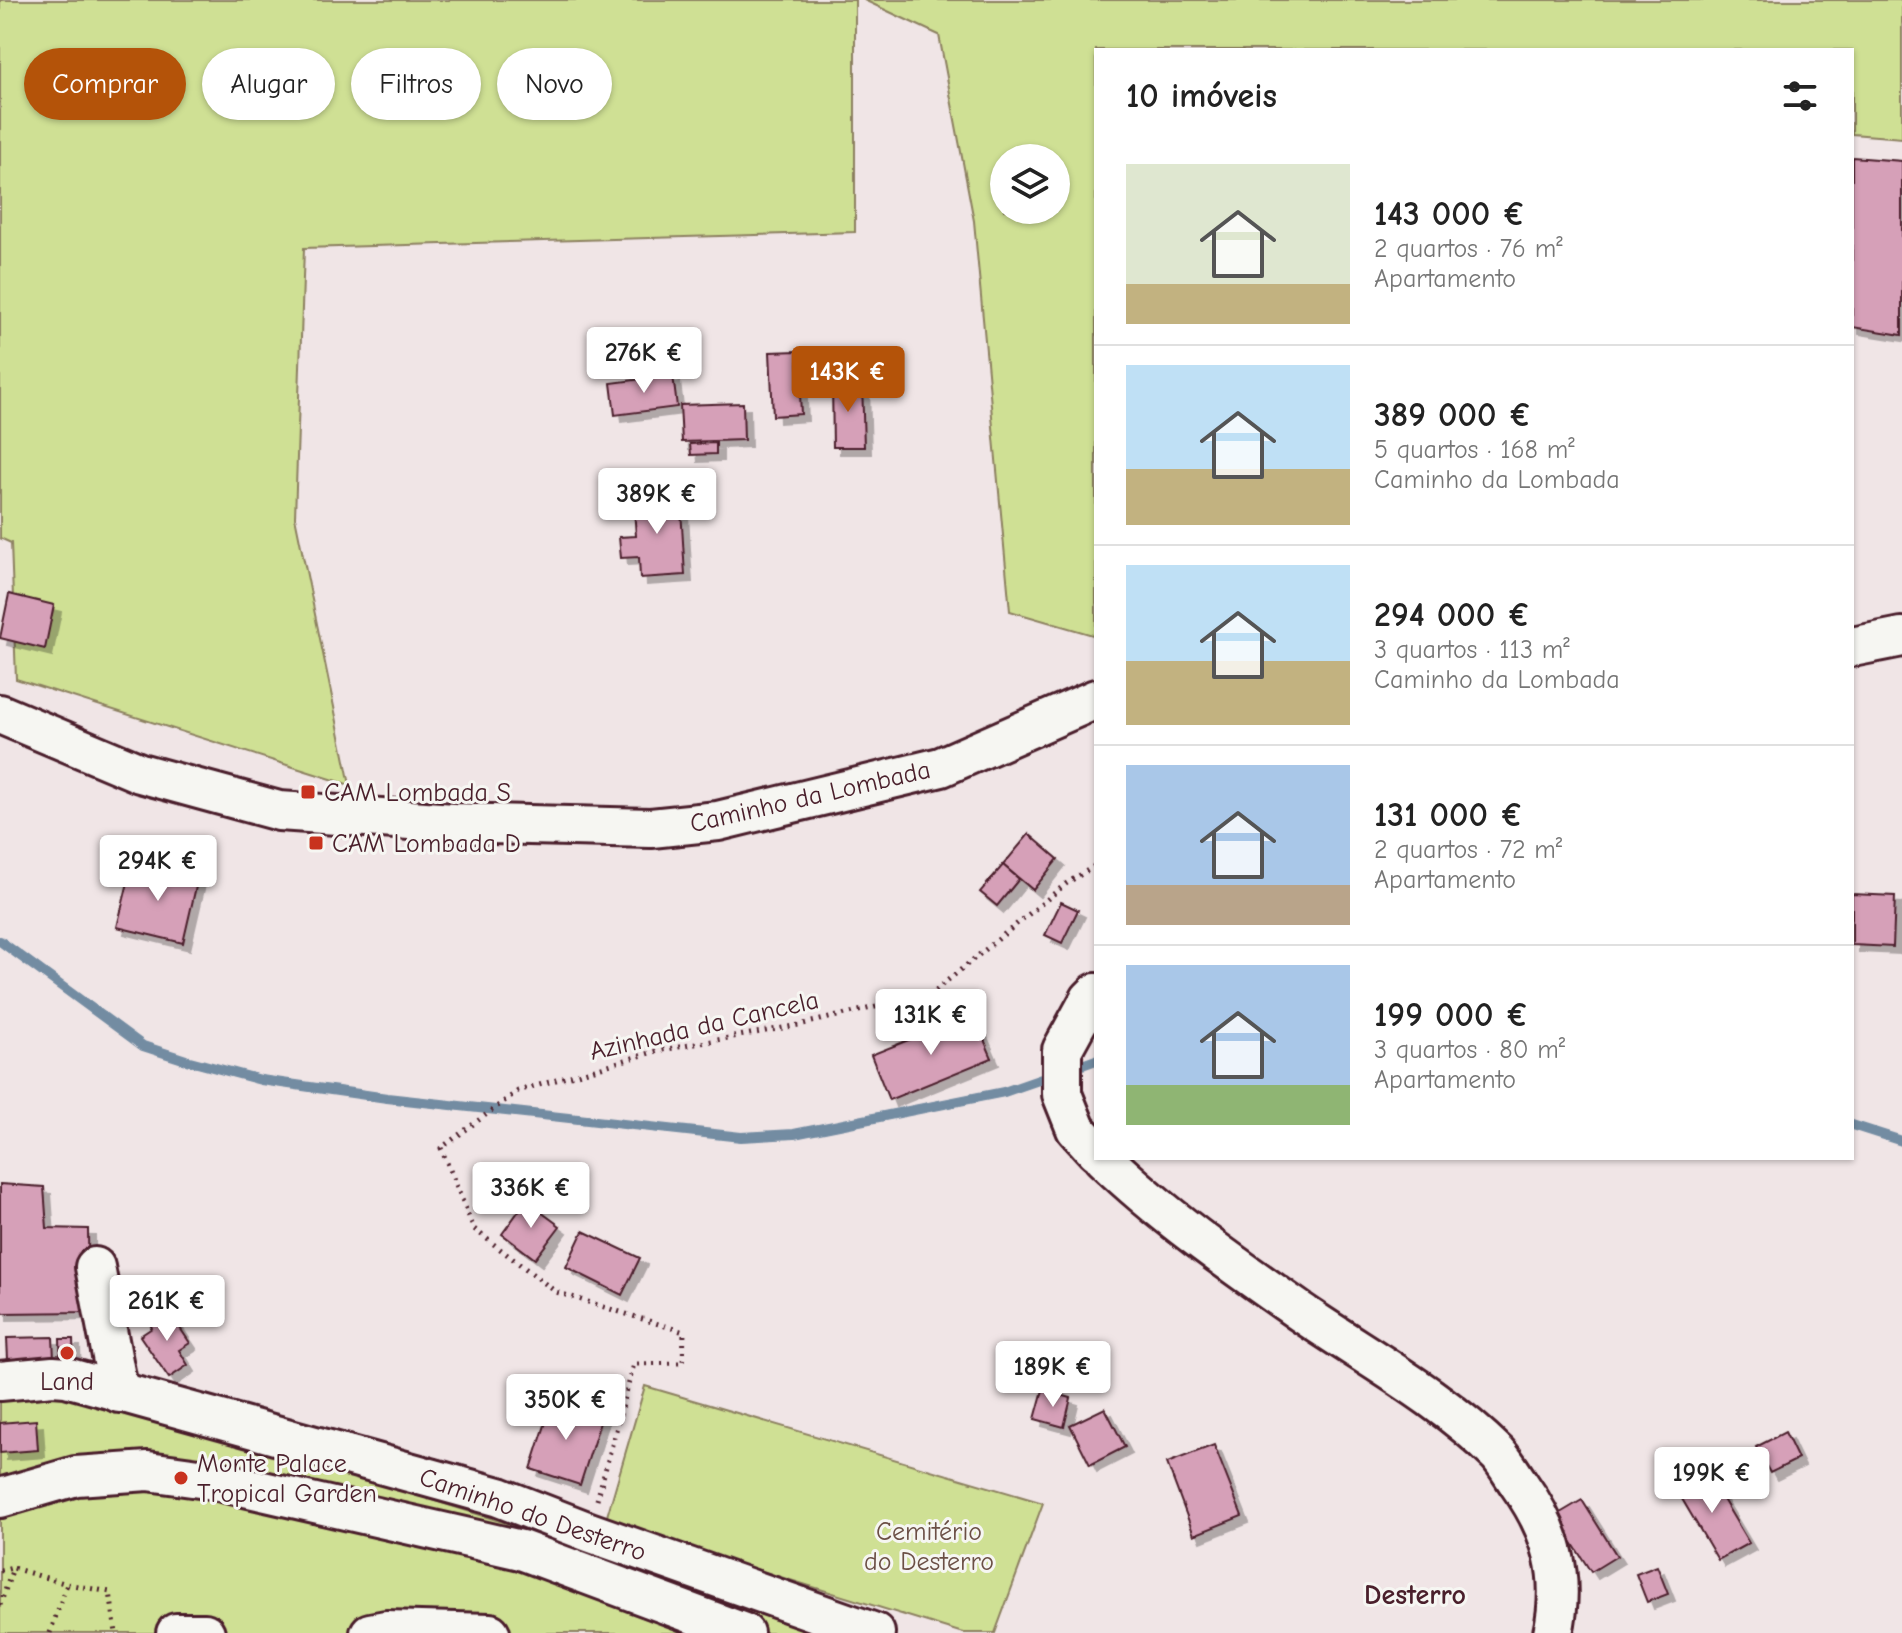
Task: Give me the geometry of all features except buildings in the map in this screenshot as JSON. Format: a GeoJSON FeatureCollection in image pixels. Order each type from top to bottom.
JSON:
{"type":"FeatureCollection","features":[{"type":"Feature","properties":{"kind":"street"},"geometry":{"type":"LineString","coordinates":[[1854,647],[1902,637]]}},
{"type":"Feature","properties":{"kind":"street","name":"Caminho da Lombada"},"geometry":{"type":"LineString","coordinates":[[0,714],[140,773],[279,811],[454,823],[651,828],[718,821],[941,767],[1094,700]]}},
{"type":"Feature","properties":{"kind":"street"},"geometry":{"type":"LineString","coordinates":[[1094,995],[1062,1050],[1062,1094],[1076,1129],[1094,1149]]}},
{"type":"Feature","properties":{"kind":"street"},"geometry":{"type":"LineString","coordinates":[[1105,1160],[1144,1198],[1304,1314],[1440,1405],[1499,1456],[1547,1529],[1557,1577],[1558,1613],[1553,1633]]}},
{"type":"Feature","properties":{"kind":"street"},"geometry":{"type":"LineString","coordinates":[[95,1267],[119,1393]]}},
{"type":"Feature","properties":{"kind":"street","name":"Caminho do Desterro"},"geometry":{"type":"LineString","coordinates":[[0,1381],[66,1377],[499,1497],[875,1633]]}},
{"type":"Feature","properties":{"kind":"street"},"geometry":{"type":"LineString","coordinates":[[0,1498],[76,1476],[148,1471],[214,1480],[521,1550],[744,1633]]}},
{"type":"Feature","properties":{"kind":"street"},"geometry":{"type":"LineString","coordinates":[[370,1633],[386,1630],[490,1633]]}},
{"type":"Feature","properties":{"kind":"street"},"geometry":{"type":"LineString","coordinates":[[176,1633],[205,1633]]}},
{"type":"Feature","properties":{"kind":"path","name":"Azinhada da Cancela"},"geometry":{"type":"LineString","coordinates":[[589,1532],[634,1364],[683,1363],[684,1332],[556,1292],[474,1229],[441,1148],[518,1091],[657,1051],[799,1025],[931,994],[1067,883],[1094,866]]}},
{"type":"Feature","properties":{"kind":"path"},"geometry":{"type":"LineString","coordinates":[[0,1605],[13,1568]]}},
{"type":"Feature","properties":{"kind":"path"},"geometry":{"type":"LineString","coordinates":[[0,1571],[13,1568],[67,1584],[110,1592],[116,1633]]}},
{"type":"Feature","properties":{"kind":"path"},"geometry":{"type":"LineString","coordinates":[[50,1633],[67,1584]]}},
{"type":"Feature","properties":{"kind":"green space"},"geometry":{"type":"Polygon","coordinates":[[[0,0],[855,0],[855,232],[304,248],[295,517],[350,785],[16,679],[11,543],[0,538],[0,0]]]}},
{"type":"Feature","properties":{"kind":"green space"},"geometry":{"type":"Polygon","coordinates":[[[864,0],[1902,0],[1902,138],[1854,134],[1854,48],[1094,48],[1094,635],[1010,611],[974,221],[939,35],[864,0]]]}},
{"type":"Feature","properties":{"kind":"green space","name":"Cemitério do Desterro"},"geometry":{"type":"Polygon","coordinates":[[[645,1386],[1043,1503],[995,1633],[963,1633],[605,1523],[645,1386]]]}},
{"type":"Feature","properties":{"kind":"green space","name":"Monte Palace Tropical Garden"},"geometry":{"type":"Polygon","coordinates":[[[69,1388],[623,1559],[840,1633],[0,1633],[0,1398],[69,1388]]]}},
{"type":"Feature","properties":{"kind":"waterway"},"geometry":{"type":"LineString","coordinates":[[0,941],[143,1046],[261,1080],[387,1098],[741,1137],[794,1134],[1004,1092],[1056,1074]]}},
{"type":"Feature","properties":{"kind":"waterway"},"geometry":{"type":"LineString","coordinates":[[1071,1069],[1094,1061]]}},
{"type":"Feature","properties":{"kind":"waterway"},"geometry":{"type":"LineString","coordinates":[[1854,1126],[1902,1141]]}},
{"type":"Feature","properties":{"kind":"place","name":"CAM Lombada S"},"geometry":{"type":"Point","coordinates":[308,792]}},
{"type":"Feature","properties":{"kind":"place","name":"CAM Lombada D"},"geometry":{"type":"Point","coordinates":[316,843]}},
{"type":"Feature","properties":{"kind":"place","name":"Land"},"geometry":{"type":"Point","coordinates":[67,1353]}},
{"type":"Feature","properties":{"kind":"place","name":"Monte Palace Tropical Garden"},"geometry":{"type":"Point","coordinates":[181,1478]}},
{"type":"Feature","properties":{"kind":"district","name":"Desterro"},"geometry":{"type":"Point","coordinates":[1415,1594]}}]}
